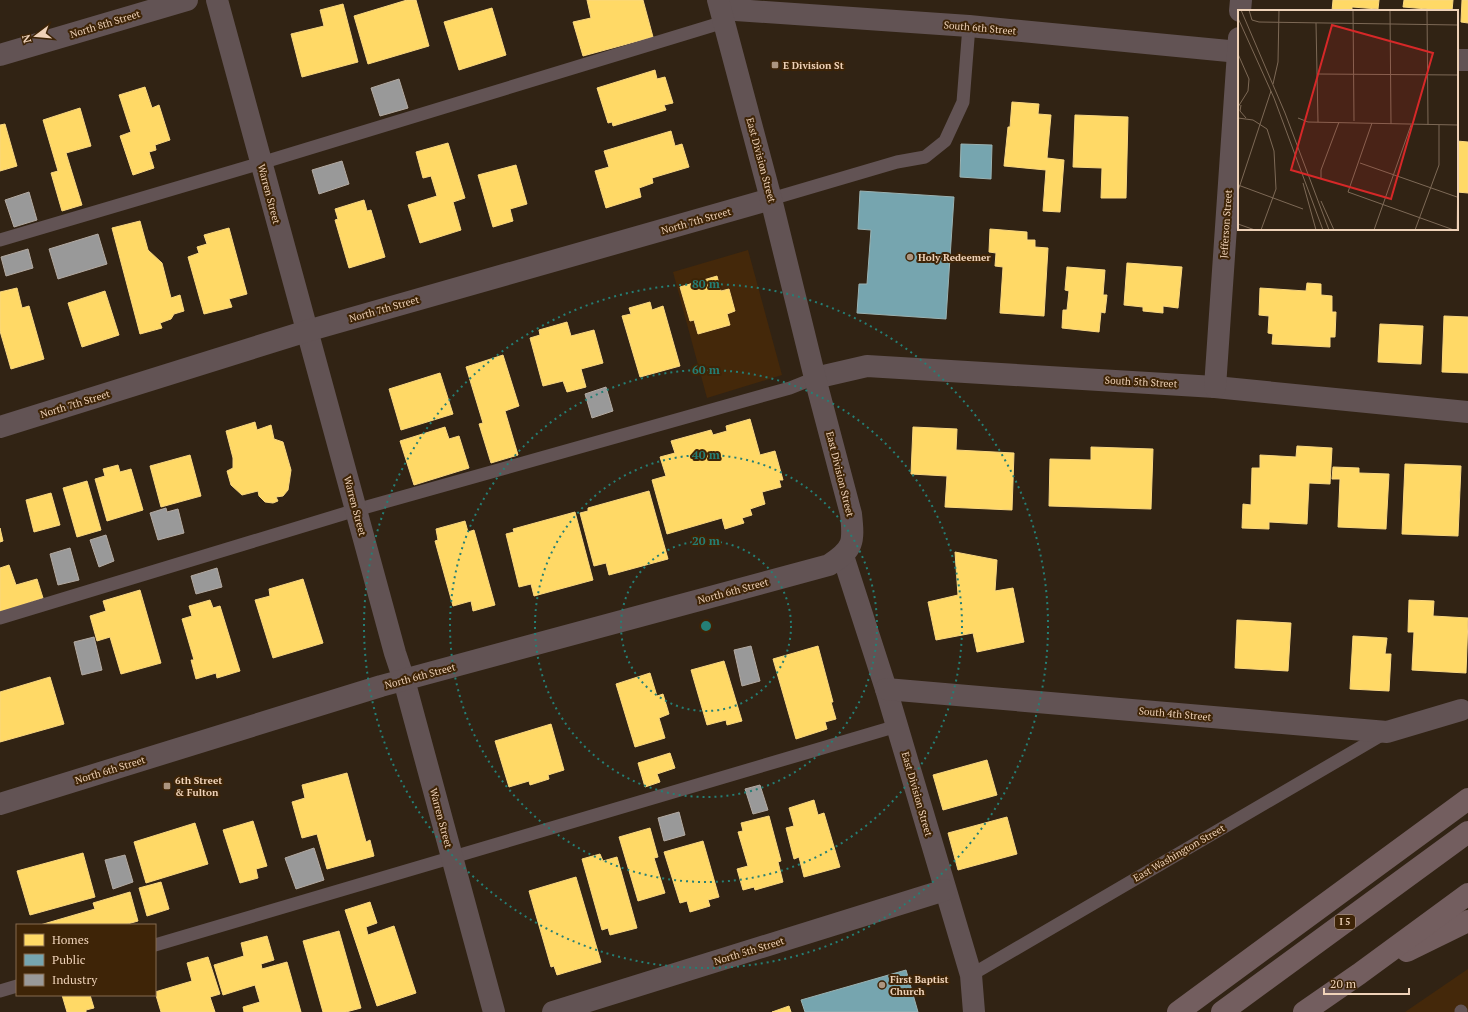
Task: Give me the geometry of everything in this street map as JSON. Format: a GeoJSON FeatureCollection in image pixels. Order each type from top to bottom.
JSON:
{"type":"FeatureCollection","features":[{"type":"Feature","properties":{"kind":"highway"},"geometry":{"type":"LineString","coordinates":[[1178,1012],[1468,799]]}},
{"type":"Feature","properties":{"kind":"highway","name":"I 5"},"geometry":{"type":"LineString","coordinates":[[1222,1012],[1468,832]]}},
{"type":"Feature","properties":{"kind":"highway"},"geometry":{"type":"LineString","coordinates":[[1304,1012],[1360,974],[1468,894]]}},
{"type":"Feature","properties":{"kind":"highway"},"geometry":{"type":"LineString","coordinates":[[1360,974],[1468,921]]}},
{"type":"Feature","properties":{"kind":"street","name":"North 8th Street"},"geometry":{"type":"LineString","coordinates":[[0,55],[187,0]]}},
{"type":"Feature","properties":{"kind":"street","name":"Warren Street"},"geometry":{"type":"LineString","coordinates":[[217,0],[494,1012]]}},
{"type":"Feature","properties":{"kind":"street"},"geometry":{"type":"LineString","coordinates":[[1240,10],[1241,0]]}},
{"type":"Feature","properties":{"kind":"street","name":"South 6th Street"},"geometry":{"type":"LineString","coordinates":[[721,10],[969,26],[1238,47]]}},
{"type":"Feature","properties":{"kind":"street","name":"East Division Street"},"geometry":{"type":"LineString","coordinates":[[721,10],[771,199],[815,378],[851,514],[853,535],[849,548],[843,556],[886,689],[971,975],[974,1012]]}},
{"type":"Feature","properties":{"kind":"street","name":"Jefferson Street"},"geometry":{"type":"LineString","coordinates":[[1215,387],[1238,61]]}},
{"type":"Feature","properties":{"kind":"street","name":"North 7th Street"},"geometry":{"type":"LineString","coordinates":[[0,427],[307,331],[771,199]]}},
{"type":"Feature","properties":{"kind":"street","name":"South 5th Street"},"geometry":{"type":"LineString","coordinates":[[815,378],[867,366],[1215,387],[1468,412]]}},
{"type":"Feature","properties":{"kind":"street","name":"North 6th Street"},"geometry":{"type":"LineString","coordinates":[[0,804],[404,680],[829,565],[843,556]]}},
{"type":"Feature","properties":{"kind":"street","name":"South 4th Street"},"geometry":{"type":"LineString","coordinates":[[886,689],[1387,732],[1461,710]]}},
{"type":"Feature","properties":{"kind":"street","name":"North 5th Street"},"geometry":{"type":"LineString","coordinates":[[553,1012],[945,890]]}},
{"type":"Feature","properties":{"kind":"lane"},"geometry":{"type":"LineString","coordinates":[[0,240],[261,163],[721,10]]}},
{"type":"Feature","properties":{"kind":"lane"},"geometry":{"type":"LineString","coordinates":[[771,199],[897,162],[925,157],[945,141],[963,102],[969,26]]}},
{"type":"Feature","properties":{"kind":"lane"},"geometry":{"type":"LineString","coordinates":[[0,618],[356,510],[790,388],[815,378]]}},
{"type":"Feature","properties":{"kind":"lane"},"geometry":{"type":"LineString","coordinates":[[156,945],[452,856],[897,726]]}},
{"type":"Feature","properties":{"kind":"lane","name":"East Washington Street"},"geometry":{"type":"LineString","coordinates":[[971,975],[1387,732]]}},
{"type":"Feature","properties":{"kind":"lane"},"geometry":{"type":"LineString","coordinates":[[0,991],[16,986]]}},
{"type":"Feature","properties":{"kind":"shaded area"},"geometry":{"type":"Polygon","coordinates":[[[748,250],[782,375],[707,398],[673,272],[748,250]]]}},
{"type":"Feature","properties":{"kind":"shaded area"},"geometry":{"type":"Polygon","coordinates":[[[1468,969],[1468,1012],[1405,1012],[1468,969]]]}},
{"type":"Feature","properties":{"kind":"building: Homes"},"geometry":{"type":"Polygon","coordinates":[[[407,0],[416,0],[429,46],[368,64],[354,16],[407,0]]]}},
{"type":"Feature","properties":{"kind":"building: Homes"},"geometry":{"type":"Polygon","coordinates":[[[587,0],[643,0],[653,37],[583,56],[573,22],[591,18],[587,0]]]}},
{"type":"Feature","properties":{"kind":"building: Homes"},"geometry":{"type":"Polygon","coordinates":[[[1333,0],[1379,0],[1378,9],[1352,7],[1352,10],[1332,10],[1333,0]]]}},
{"type":"Feature","properties":{"kind":"building: Homes"},"geometry":{"type":"Polygon","coordinates":[[[1404,0],[1453,0],[1452,10],[1403,7],[1404,0]]]}},
{"type":"Feature","properties":{"kind":"building: Homes"},"geometry":{"type":"Polygon","coordinates":[[[1462,0],[1468,0],[1468,23],[1461,22],[1462,0]]]}},
{"type":"Feature","properties":{"kind":"building: Homes"},"geometry":{"type":"Polygon","coordinates":[[[343,4],[358,62],[302,77],[291,34],[324,26],[320,10],[343,4]]]}},
{"type":"Feature","properties":{"kind":"building: Homes"},"geometry":{"type":"Polygon","coordinates":[[[492,8],[506,55],[459,70],[444,22],[492,8]]]}},
{"type":"Feature","properties":{"kind":"building: Homes"},"geometry":{"type":"Polygon","coordinates":[[[655,70],[657,79],[665,77],[673,103],[664,105],[666,110],[613,126],[612,122],[608,123],[597,88],[655,70]]]}},
{"type":"Feature","properties":{"kind":"building: Homes"},"geometry":{"type":"Polygon","coordinates":[[[145,87],[152,108],[159,105],[170,140],[155,145],[156,150],[149,152],[154,168],[133,175],[120,136],[131,132],[119,95],[145,87]]]}},
{"type":"Feature","properties":{"kind":"building: Homes"},"geometry":{"type":"Polygon","coordinates":[[[1012,102],[1039,104],[1038,114],[1051,115],[1047,158],[1064,160],[1060,212],[1043,211],[1046,170],[1004,166],[1012,102]]]}},
{"type":"Feature","properties":{"kind":"building: Homes"},"geometry":{"type":"Polygon","coordinates":[[[80,108],[91,146],[66,153],[82,205],[62,211],[51,173],[58,171],[43,120],[80,108]]]}},
{"type":"Feature","properties":{"kind":"building: Homes"},"geometry":{"type":"Polygon","coordinates":[[[1075,115],[1128,117],[1126,198],[1101,198],[1102,168],[1073,167],[1075,115]]]}},
{"type":"Feature","properties":{"kind":"building: Homes"},"geometry":{"type":"Polygon","coordinates":[[[5,124],[17,166],[0,171],[0,125],[5,124]]]}},
{"type":"Feature","properties":{"kind":"building: Homes"},"geometry":{"type":"Polygon","coordinates":[[[671,131],[675,146],[682,144],[689,167],[652,178],[653,183],[639,188],[641,197],[606,208],[595,171],[609,167],[604,151],[671,131]]]}},
{"type":"Feature","properties":{"kind":"building: Homes"},"geometry":{"type":"Polygon","coordinates":[[[1458,141],[1468,142],[1468,193],[1458,192],[1458,141]]]}},
{"type":"Feature","properties":{"kind":"building: Homes"},"geometry":{"type":"Polygon","coordinates":[[[448,143],[465,198],[453,202],[461,230],[420,243],[408,205],[437,196],[431,176],[423,178],[416,152],[448,143]]]}},
{"type":"Feature","properties":{"kind":"building: Homes"},"geometry":{"type":"Polygon","coordinates":[[[516,165],[527,204],[510,209],[513,221],[493,227],[478,175],[516,165]]]}},
{"type":"Feature","properties":{"kind":"building: Homes"},"geometry":{"type":"Polygon","coordinates":[[[364,200],[367,211],[371,210],[385,257],[349,268],[335,220],[338,219],[335,209],[364,200]]]}},
{"type":"Feature","properties":{"kind":"building: Homes"},"geometry":{"type":"Polygon","coordinates":[[[140,221],[148,250],[162,263],[171,298],[180,295],[184,311],[174,314],[171,319],[160,323],[162,328],[140,334],[112,228],[140,221]]]}},
{"type":"Feature","properties":{"kind":"building: Homes"},"geometry":{"type":"Polygon","coordinates":[[[229,228],[247,294],[229,299],[232,307],[204,314],[188,257],[199,253],[197,247],[207,244],[204,235],[229,228]]]}},
{"type":"Feature","properties":{"kind":"building: Homes"},"geometry":{"type":"Polygon","coordinates":[[[990,229],[1027,232],[1027,240],[1035,240],[1035,247],[1048,248],[1044,316],[1000,313],[1003,267],[995,266],[996,253],[989,252],[990,229]]]}},
{"type":"Feature","properties":{"kind":"building: Homes"},"geometry":{"type":"Polygon","coordinates":[[[1127,263],[1182,267],[1178,308],[1163,306],[1163,313],[1143,311],[1143,307],[1124,305],[1127,263]]]}},
{"type":"Feature","properties":{"kind":"building: Homes"},"geometry":{"type":"Polygon","coordinates":[[[1067,267],[1105,270],[1103,295],[1107,295],[1105,313],[1101,312],[1099,332],[1062,328],[1063,310],[1067,310],[1069,291],[1065,290],[1067,267]]]}},
{"type":"Feature","properties":{"kind":"building: Homes"},"geometry":{"type":"Polygon","coordinates":[[[717,276],[721,291],[729,289],[735,311],[727,314],[730,325],[698,334],[694,320],[690,321],[680,287],[717,276]]]}},
{"type":"Feature","properties":{"kind":"building: Homes"},"geometry":{"type":"Polygon","coordinates":[[[1307,283],[1321,284],[1321,295],[1332,296],[1332,312],[1336,312],[1335,337],[1330,337],[1330,347],[1272,344],[1273,334],[1268,333],[1269,316],[1259,315],[1260,288],[1306,291],[1307,283]]]}},
{"type":"Feature","properties":{"kind":"building: Homes"},"geometry":{"type":"Polygon","coordinates":[[[17,288],[22,308],[29,306],[44,359],[11,369],[0,331],[0,292],[17,288]]]}},
{"type":"Feature","properties":{"kind":"building: Homes"},"geometry":{"type":"Polygon","coordinates":[[[105,291],[119,335],[82,347],[68,303],[105,291]]]}},
{"type":"Feature","properties":{"kind":"building: Homes"},"geometry":{"type":"Polygon","coordinates":[[[650,302],[652,310],[663,306],[680,366],[640,377],[622,316],[631,314],[629,308],[650,302]]]}},
{"type":"Feature","properties":{"kind":"building: Homes"},"geometry":{"type":"Polygon","coordinates":[[[1444,316],[1468,317],[1468,373],[1442,372],[1444,316]]]}},
{"type":"Feature","properties":{"kind":"building: Homes"},"geometry":{"type":"Polygon","coordinates":[[[567,322],[571,336],[594,330],[603,363],[581,369],[586,387],[567,392],[563,381],[543,386],[530,338],[540,335],[539,330],[567,322]]]}},
{"type":"Feature","properties":{"kind":"building: Homes"},"geometry":{"type":"Polygon","coordinates":[[[1380,324],[1423,326],[1421,364],[1378,362],[1380,324]]]}},
{"type":"Feature","properties":{"kind":"building: Homes"},"geometry":{"type":"Polygon","coordinates":[[[503,355],[519,406],[505,411],[518,455],[491,463],[479,424],[483,423],[466,367],[503,355]]]}},
{"type":"Feature","properties":{"kind":"building: Homes"},"geometry":{"type":"Polygon","coordinates":[[[440,373],[453,414],[401,430],[389,389],[440,373]]]}},
{"type":"Feature","properties":{"kind":"building: Homes"},"geometry":{"type":"Polygon","coordinates":[[[750,419],[760,455],[775,451],[783,480],[779,480],[781,487],[762,492],[765,504],[750,509],[752,515],[742,518],[744,523],[725,529],[722,518],[667,534],[652,480],[666,476],[660,457],[675,453],[671,441],[711,430],[713,435],[727,431],[726,426],[750,419]]]}},
{"type":"Feature","properties":{"kind":"building: Homes"},"geometry":{"type":"Polygon","coordinates":[[[255,422],[257,430],[271,425],[274,439],[283,442],[291,470],[288,490],[283,496],[276,497],[278,501],[273,503],[265,502],[259,496],[258,491],[242,495],[231,485],[227,471],[233,468],[233,458],[226,431],[255,422]]]}},
{"type":"Feature","properties":{"kind":"building: Homes"},"geometry":{"type":"Polygon","coordinates":[[[445,427],[449,439],[459,436],[469,468],[414,485],[400,441],[445,427]]]}},
{"type":"Feature","properties":{"kind":"building: Homes"},"geometry":{"type":"Polygon","coordinates":[[[913,427],[957,429],[956,450],[1014,453],[1012,510],[945,507],[947,476],[911,474],[913,427]]]}},
{"type":"Feature","properties":{"kind":"building: Homes"},"geometry":{"type":"Polygon","coordinates":[[[1297,446],[1332,448],[1330,484],[1309,483],[1307,524],[1269,522],[1269,529],[1242,528],[1243,504],[1251,505],[1252,468],[1260,468],[1260,455],[1296,457],[1297,446]]]}},
{"type":"Feature","properties":{"kind":"building: Homes"},"geometry":{"type":"Polygon","coordinates":[[[1091,447],[1153,449],[1151,509],[1049,506],[1050,459],[1091,460],[1091,447]]]}},
{"type":"Feature","properties":{"kind":"building: Homes"},"geometry":{"type":"Polygon","coordinates":[[[190,455],[201,496],[161,507],[150,466],[190,455]]]}},
{"type":"Feature","properties":{"kind":"building: Homes"},"geometry":{"type":"Polygon","coordinates":[[[1405,464],[1461,466],[1458,536],[1402,534],[1405,464]]]}},
{"type":"Feature","properties":{"kind":"building: Homes"},"geometry":{"type":"Polygon","coordinates":[[[118,465],[120,472],[131,469],[143,510],[107,521],[95,479],[105,476],[103,469],[118,465]]]}},
{"type":"Feature","properties":{"kind":"building: Homes"},"geometry":{"type":"Polygon","coordinates":[[[1333,467],[1359,468],[1359,473],[1389,474],[1386,529],[1338,527],[1340,479],[1332,479],[1333,467]]]}},
{"type":"Feature","properties":{"kind":"building: Homes"},"geometry":{"type":"Polygon","coordinates":[[[87,481],[101,530],[77,537],[63,488],[87,481]]]}},
{"type":"Feature","properties":{"kind":"building: Homes"},"geometry":{"type":"Polygon","coordinates":[[[649,491],[668,559],[609,575],[606,563],[594,566],[580,513],[588,511],[588,508],[649,491]]]}},
{"type":"Feature","properties":{"kind":"building: Homes"},"geometry":{"type":"Polygon","coordinates":[[[51,493],[60,525],[34,532],[26,500],[51,493]]]}},
{"type":"Feature","properties":{"kind":"building: Homes"},"geometry":{"type":"Polygon","coordinates":[[[575,512],[593,580],[534,596],[531,584],[519,587],[506,534],[514,532],[513,529],[575,512]]]}},
{"type":"Feature","properties":{"kind":"building: Homes"},"geometry":{"type":"Polygon","coordinates":[[[465,521],[468,532],[474,530],[495,605],[473,611],[471,601],[453,606],[435,541],[438,540],[436,529],[465,521]]]}},
{"type":"Feature","properties":{"kind":"building: Homes"},"geometry":{"type":"Polygon","coordinates":[[[0,528],[3,541],[0,542],[0,528]]]}},
{"type":"Feature","properties":{"kind":"building: Homes"},"geometry":{"type":"Polygon","coordinates":[[[955,552],[997,560],[995,591],[1013,588],[1024,642],[977,652],[973,633],[936,640],[928,602],[958,595],[955,552]]]}},
{"type":"Feature","properties":{"kind":"building: Homes"},"geometry":{"type":"Polygon","coordinates":[[[9,565],[16,585],[37,579],[43,598],[0,612],[0,568],[9,565]]]}},
{"type":"Feature","properties":{"kind":"building: Homes"},"geometry":{"type":"Polygon","coordinates":[[[303,579],[323,643],[273,658],[255,600],[270,596],[269,589],[303,579]]]}},
{"type":"Feature","properties":{"kind":"building: Homes"},"geometry":{"type":"Polygon","coordinates":[[[140,590],[161,663],[121,674],[110,637],[97,641],[90,616],[106,611],[103,601],[140,590]]]}},
{"type":"Feature","properties":{"kind":"building: Homes"},"geometry":{"type":"Polygon","coordinates":[[[210,600],[213,608],[220,606],[240,671],[217,678],[216,673],[196,679],[191,660],[194,660],[182,619],[192,616],[189,606],[210,600]]]}},
{"type":"Feature","properties":{"kind":"building: Homes"},"geometry":{"type":"Polygon","coordinates":[[[1409,600],[1434,601],[1433,616],[1468,618],[1466,673],[1412,670],[1414,632],[1408,632],[1409,600]]]}},
{"type":"Feature","properties":{"kind":"building: Homes"},"geometry":{"type":"Polygon","coordinates":[[[1237,620],[1291,623],[1288,671],[1235,668],[1237,620]]]}},
{"type":"Feature","properties":{"kind":"building: Homes"},"geometry":{"type":"Polygon","coordinates":[[[1353,636],[1387,638],[1385,654],[1391,654],[1389,691],[1350,689],[1353,636]]]}},
{"type":"Feature","properties":{"kind":"building: Homes"},"geometry":{"type":"Polygon","coordinates":[[[818,646],[836,719],[825,722],[827,729],[796,739],[773,659],[818,646]]]}},
{"type":"Feature","properties":{"kind":"building: Homes"},"geometry":{"type":"Polygon","coordinates":[[[724,661],[742,721],[727,725],[726,720],[707,725],[691,670],[724,661]]]}},
{"type":"Feature","properties":{"kind":"building: Homes"},"geometry":{"type":"Polygon","coordinates":[[[650,673],[657,696],[663,694],[669,714],[659,718],[665,738],[635,747],[616,684],[650,673]]]}},
{"type":"Feature","properties":{"kind":"building: Homes"},"geometry":{"type":"Polygon","coordinates":[[[50,677],[64,724],[0,742],[0,692],[50,677]]]}},
{"type":"Feature","properties":{"kind":"building: Homes"},"geometry":{"type":"Polygon","coordinates":[[[551,724],[564,770],[548,775],[549,779],[530,785],[529,781],[509,787],[495,741],[551,724]]]}},
{"type":"Feature","properties":{"kind":"building: Homes"},"geometry":{"type":"Polygon","coordinates":[[[670,753],[675,768],[657,774],[660,782],[645,787],[638,763],[670,753]]]}},
{"type":"Feature","properties":{"kind":"building: Homes"},"geometry":{"type":"Polygon","coordinates":[[[987,760],[997,795],[943,810],[933,775],[987,760]]]}},
{"type":"Feature","properties":{"kind":"building: Homes"},"geometry":{"type":"Polygon","coordinates":[[[347,773],[366,842],[370,840],[374,856],[327,869],[317,834],[302,838],[292,802],[305,798],[302,785],[347,773]]]}},
{"type":"Feature","properties":{"kind":"building: Homes"},"geometry":{"type":"Polygon","coordinates":[[[814,800],[818,815],[824,813],[840,867],[804,877],[799,857],[794,859],[786,828],[794,826],[789,808],[814,800]]]}},
{"type":"Feature","properties":{"kind":"building: Homes"},"geometry":{"type":"Polygon","coordinates":[[[769,816],[781,861],[778,862],[783,882],[755,890],[754,887],[743,890],[737,869],[748,866],[738,832],[743,831],[741,823],[769,816]]]}},
{"type":"Feature","properties":{"kind":"building: Homes"},"geometry":{"type":"Polygon","coordinates":[[[1007,817],[1017,854],[958,870],[948,833],[1007,817]]]}},
{"type":"Feature","properties":{"kind":"building: Homes"},"geometry":{"type":"Polygon","coordinates":[[[253,821],[267,866],[256,869],[258,878],[240,883],[223,830],[253,821]]]}},
{"type":"Feature","properties":{"kind":"building: Homes"},"geometry":{"type":"Polygon","coordinates":[[[195,823],[208,864],[146,883],[134,842],[195,823]]]}},
{"type":"Feature","properties":{"kind":"building: Homes"},"geometry":{"type":"Polygon","coordinates":[[[650,828],[658,857],[654,858],[665,893],[638,901],[619,837],[650,828]]]}},
{"type":"Feature","properties":{"kind":"building: Homes"},"geometry":{"type":"Polygon","coordinates":[[[703,841],[719,897],[708,900],[710,906],[690,912],[687,901],[680,903],[664,852],[703,841]]]}},
{"type":"Feature","properties":{"kind":"building: Homes"},"geometry":{"type":"Polygon","coordinates":[[[83,853],[95,897],[30,915],[17,871],[83,853]]]}},
{"type":"Feature","properties":{"kind":"building: Homes"},"geometry":{"type":"Polygon","coordinates":[[[600,854],[603,861],[617,857],[637,928],[610,935],[608,928],[602,930],[582,859],[600,854]]]}},
{"type":"Feature","properties":{"kind":"building: Homes"},"geometry":{"type":"Polygon","coordinates":[[[576,877],[601,962],[557,975],[554,966],[551,967],[529,891],[576,877]]]}},
{"type":"Feature","properties":{"kind":"building: Homes"},"geometry":{"type":"Polygon","coordinates":[[[161,882],[169,909],[147,916],[139,888],[161,882]]]}},
{"type":"Feature","properties":{"kind":"building: Homes"},"geometry":{"type":"Polygon","coordinates":[[[130,892],[138,921],[128,924],[43,924],[95,909],[93,903],[130,892]]]}},
{"type":"Feature","properties":{"kind":"building: Homes"},"geometry":{"type":"Polygon","coordinates":[[[370,902],[377,923],[366,927],[368,935],[394,926],[416,993],[377,1006],[345,910],[370,902]]]}},
{"type":"Feature","properties":{"kind":"building: Homes"},"geometry":{"type":"Polygon","coordinates":[[[339,931],[361,1008],[346,1012],[323,1012],[303,941],[339,931]]]}},
{"type":"Feature","properties":{"kind":"building: Homes"},"geometry":{"type":"Polygon","coordinates":[[[267,936],[274,960],[261,964],[262,969],[287,962],[301,1012],[244,1012],[243,1007],[260,1002],[255,985],[223,995],[214,965],[244,956],[241,943],[267,936]]]}},
{"type":"Feature","properties":{"kind":"building: Homes"},"geometry":{"type":"Polygon","coordinates":[[[208,957],[220,994],[210,997],[215,1012],[161,1012],[156,992],[192,981],[187,963],[208,957]]]}},
{"type":"Feature","properties":{"kind":"building: Homes"},"geometry":{"type":"Polygon","coordinates":[[[62,996],[90,996],[94,1008],[86,1010],[86,1012],[67,1012],[62,996]]]}},
{"type":"Feature","properties":{"kind":"building: Homes"},"geometry":{"type":"Polygon","coordinates":[[[789,1006],[791,1012],[772,1012],[789,1006]]]}},
{"type":"Feature","properties":{"kind":"building: Public"},"geometry":{"type":"Polygon","coordinates":[[[961,144],[992,145],[991,179],[960,177],[961,144]]]}},
{"type":"Feature","properties":{"kind":"building: Public","name":"Holy Redeemer"},"geometry":{"type":"Polygon","coordinates":[[[860,191],[954,197],[946,319],[857,313],[859,284],[867,284],[871,230],[858,229],[860,191]]]}},
{"type":"Feature","properties":{"kind":"building: Public","name":"First Baptist Church"},"geometry":{"type":"Polygon","coordinates":[[[906,970],[918,1012],[805,1012],[801,1000],[906,970]]]}},
{"type":"Feature","properties":{"kind":"building: Industry"},"geometry":{"type":"Polygon","coordinates":[[[399,79],[408,108],[380,116],[371,88],[399,79]]]}},
{"type":"Feature","properties":{"kind":"building: Industry"},"geometry":{"type":"Polygon","coordinates":[[[342,161],[349,184],[319,194],[312,170],[342,161]]]}},
{"type":"Feature","properties":{"kind":"building: Industry"},"geometry":{"type":"Polygon","coordinates":[[[29,192],[37,220],[14,227],[5,200],[29,192]]]}},
{"type":"Feature","properties":{"kind":"building: Industry"},"geometry":{"type":"Polygon","coordinates":[[[98,234],[107,264],[58,279],[49,249],[98,234]]]}},
{"type":"Feature","properties":{"kind":"building: Industry"},"geometry":{"type":"Polygon","coordinates":[[[28,249],[33,268],[6,276],[1,257],[28,249]]]}},
{"type":"Feature","properties":{"kind":"building: Industry"},"geometry":{"type":"Polygon","coordinates":[[[606,387],[613,411],[592,418],[585,394],[606,387]]]}},
{"type":"Feature","properties":{"kind":"building: Industry"},"geometry":{"type":"Polygon","coordinates":[[[166,508],[167,512],[178,509],[184,533],[158,540],[150,513],[166,508]]]}},
{"type":"Feature","properties":{"kind":"building: Industry"},"geometry":{"type":"Polygon","coordinates":[[[106,535],[114,561],[99,567],[90,540],[106,535]]]}},
{"type":"Feature","properties":{"kind":"building: Industry"},"geometry":{"type":"Polygon","coordinates":[[[70,548],[79,580],[58,585],[50,554],[70,548]]]}},
{"type":"Feature","properties":{"kind":"building: Industry"},"geometry":{"type":"Polygon","coordinates":[[[217,568],[222,587],[196,594],[191,576],[217,568]]]}},
{"type":"Feature","properties":{"kind":"building: Industry"},"geometry":{"type":"Polygon","coordinates":[[[94,637],[102,670],[82,675],[74,642],[94,637]]]}},
{"type":"Feature","properties":{"kind":"building: Industry"},"geometry":{"type":"Polygon","coordinates":[[[751,646],[760,681],[742,686],[734,650],[751,646]]]}},
{"type":"Feature","properties":{"kind":"building: Industry"},"geometry":{"type":"Polygon","coordinates":[[[760,785],[768,810],[753,814],[745,789],[760,785]]]}},
{"type":"Feature","properties":{"kind":"building: Industry"},"geometry":{"type":"Polygon","coordinates":[[[679,812],[685,835],[664,841],[658,818],[679,812]]]}},
{"type":"Feature","properties":{"kind":"building: Industry"},"geometry":{"type":"Polygon","coordinates":[[[314,848],[324,880],[296,889],[285,858],[314,848]]]}},
{"type":"Feature","properties":{"kind":"building: Industry"},"geometry":{"type":"Polygon","coordinates":[[[125,855],[133,882],[113,889],[105,860],[125,855]]]}},
{"type":"Feature","properties":{"kind":"place","name":"E Division St"},"geometry":{"type":"Point","coordinates":[775,65]}},
{"type":"Feature","properties":{"kind":"place","name":"Holy Redeemer"},"geometry":{"type":"Point","coordinates":[910,257]}},
{"type":"Feature","properties":{"kind":"place","name":"6th Street & Fulton"},"geometry":{"type":"Point","coordinates":[167,786]}},
{"type":"Feature","properties":{"kind":"place","name":"First Baptist Church"},"geometry":{"type":"Point","coordinates":[882,985]}}]}
